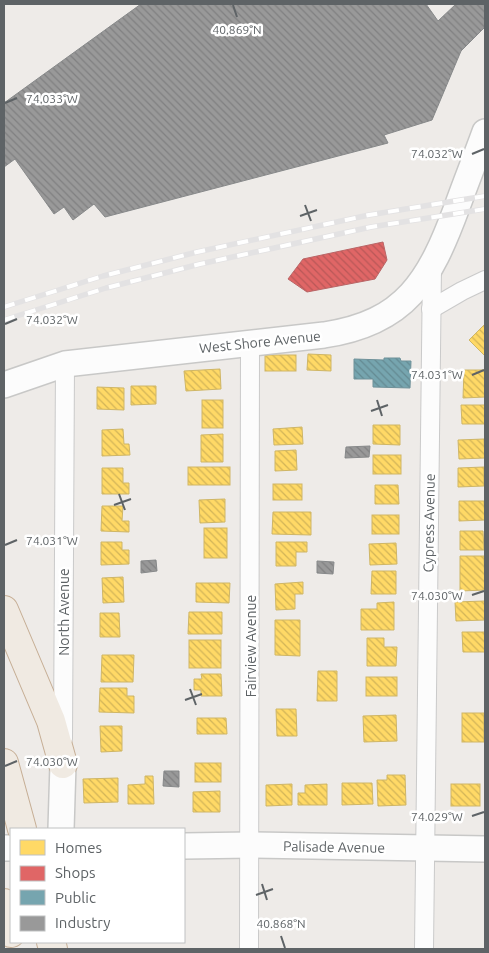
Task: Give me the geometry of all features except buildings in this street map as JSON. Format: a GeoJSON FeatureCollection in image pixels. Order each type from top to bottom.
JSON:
{"type":"FeatureCollection","features":[{"type":"Feature","properties":{"kind":"highway"},"geometry":{"type":"LineString","coordinates":[[4,610],[50,721],[63,764]]}},
{"type":"Feature","properties":{"kind":"highway"},"geometry":{"type":"LineString","coordinates":[[4,763],[22,828]]}},
{"type":"Feature","properties":{"kind":"highway"},"geometry":{"type":"LineString","coordinates":[[4,903],[10,928]]}},
{"type":"Feature","properties":{"kind":"main road","name":"Cypress Avenue"},"geometry":{"type":"LineString","coordinates":[[432,267],[452,221],[485,132]]}},
{"type":"Feature","properties":{"kind":"main road","name":"West Shore Avenue"},"geometry":{"type":"LineString","coordinates":[[4,385],[65,364],[347,332],[371,323],[393,310],[412,293],[432,267]]}},
{"type":"Feature","properties":{"kind":"main road","name":"North Avenue"},"geometry":{"type":"LineString","coordinates":[[61,828],[63,764]]}},
{"type":"Feature","properties":{"kind":"main road","name":"Palisade Avenue"},"geometry":{"type":"LineString","coordinates":[[185,846],[251,845],[485,849]]}},
{"type":"Feature","properties":{"kind":"street","name":"Cypress Avenue"},"geometry":{"type":"LineString","coordinates":[[424,949],[432,267]]}},
{"type":"Feature","properties":{"kind":"street"},"geometry":{"type":"LineString","coordinates":[[431,309],[485,280]]}},
{"type":"Feature","properties":{"kind":"street","name":"Fairview Avenue"},"geometry":{"type":"LineString","coordinates":[[250,342],[250,949]]}},
{"type":"Feature","properties":{"kind":"street","name":"North Avenue"},"geometry":{"type":"LineString","coordinates":[[63,764],[65,364]]}},
{"type":"Feature","properties":{"kind":"railway"},"geometry":{"type":"LineString","coordinates":[[4,307],[103,276],[197,252],[369,215],[485,196]]}},
{"type":"Feature","properties":{"kind":"railway"},"geometry":{"type":"LineString","coordinates":[[4,320],[106,288],[200,264],[371,227],[485,209]]}}]}
